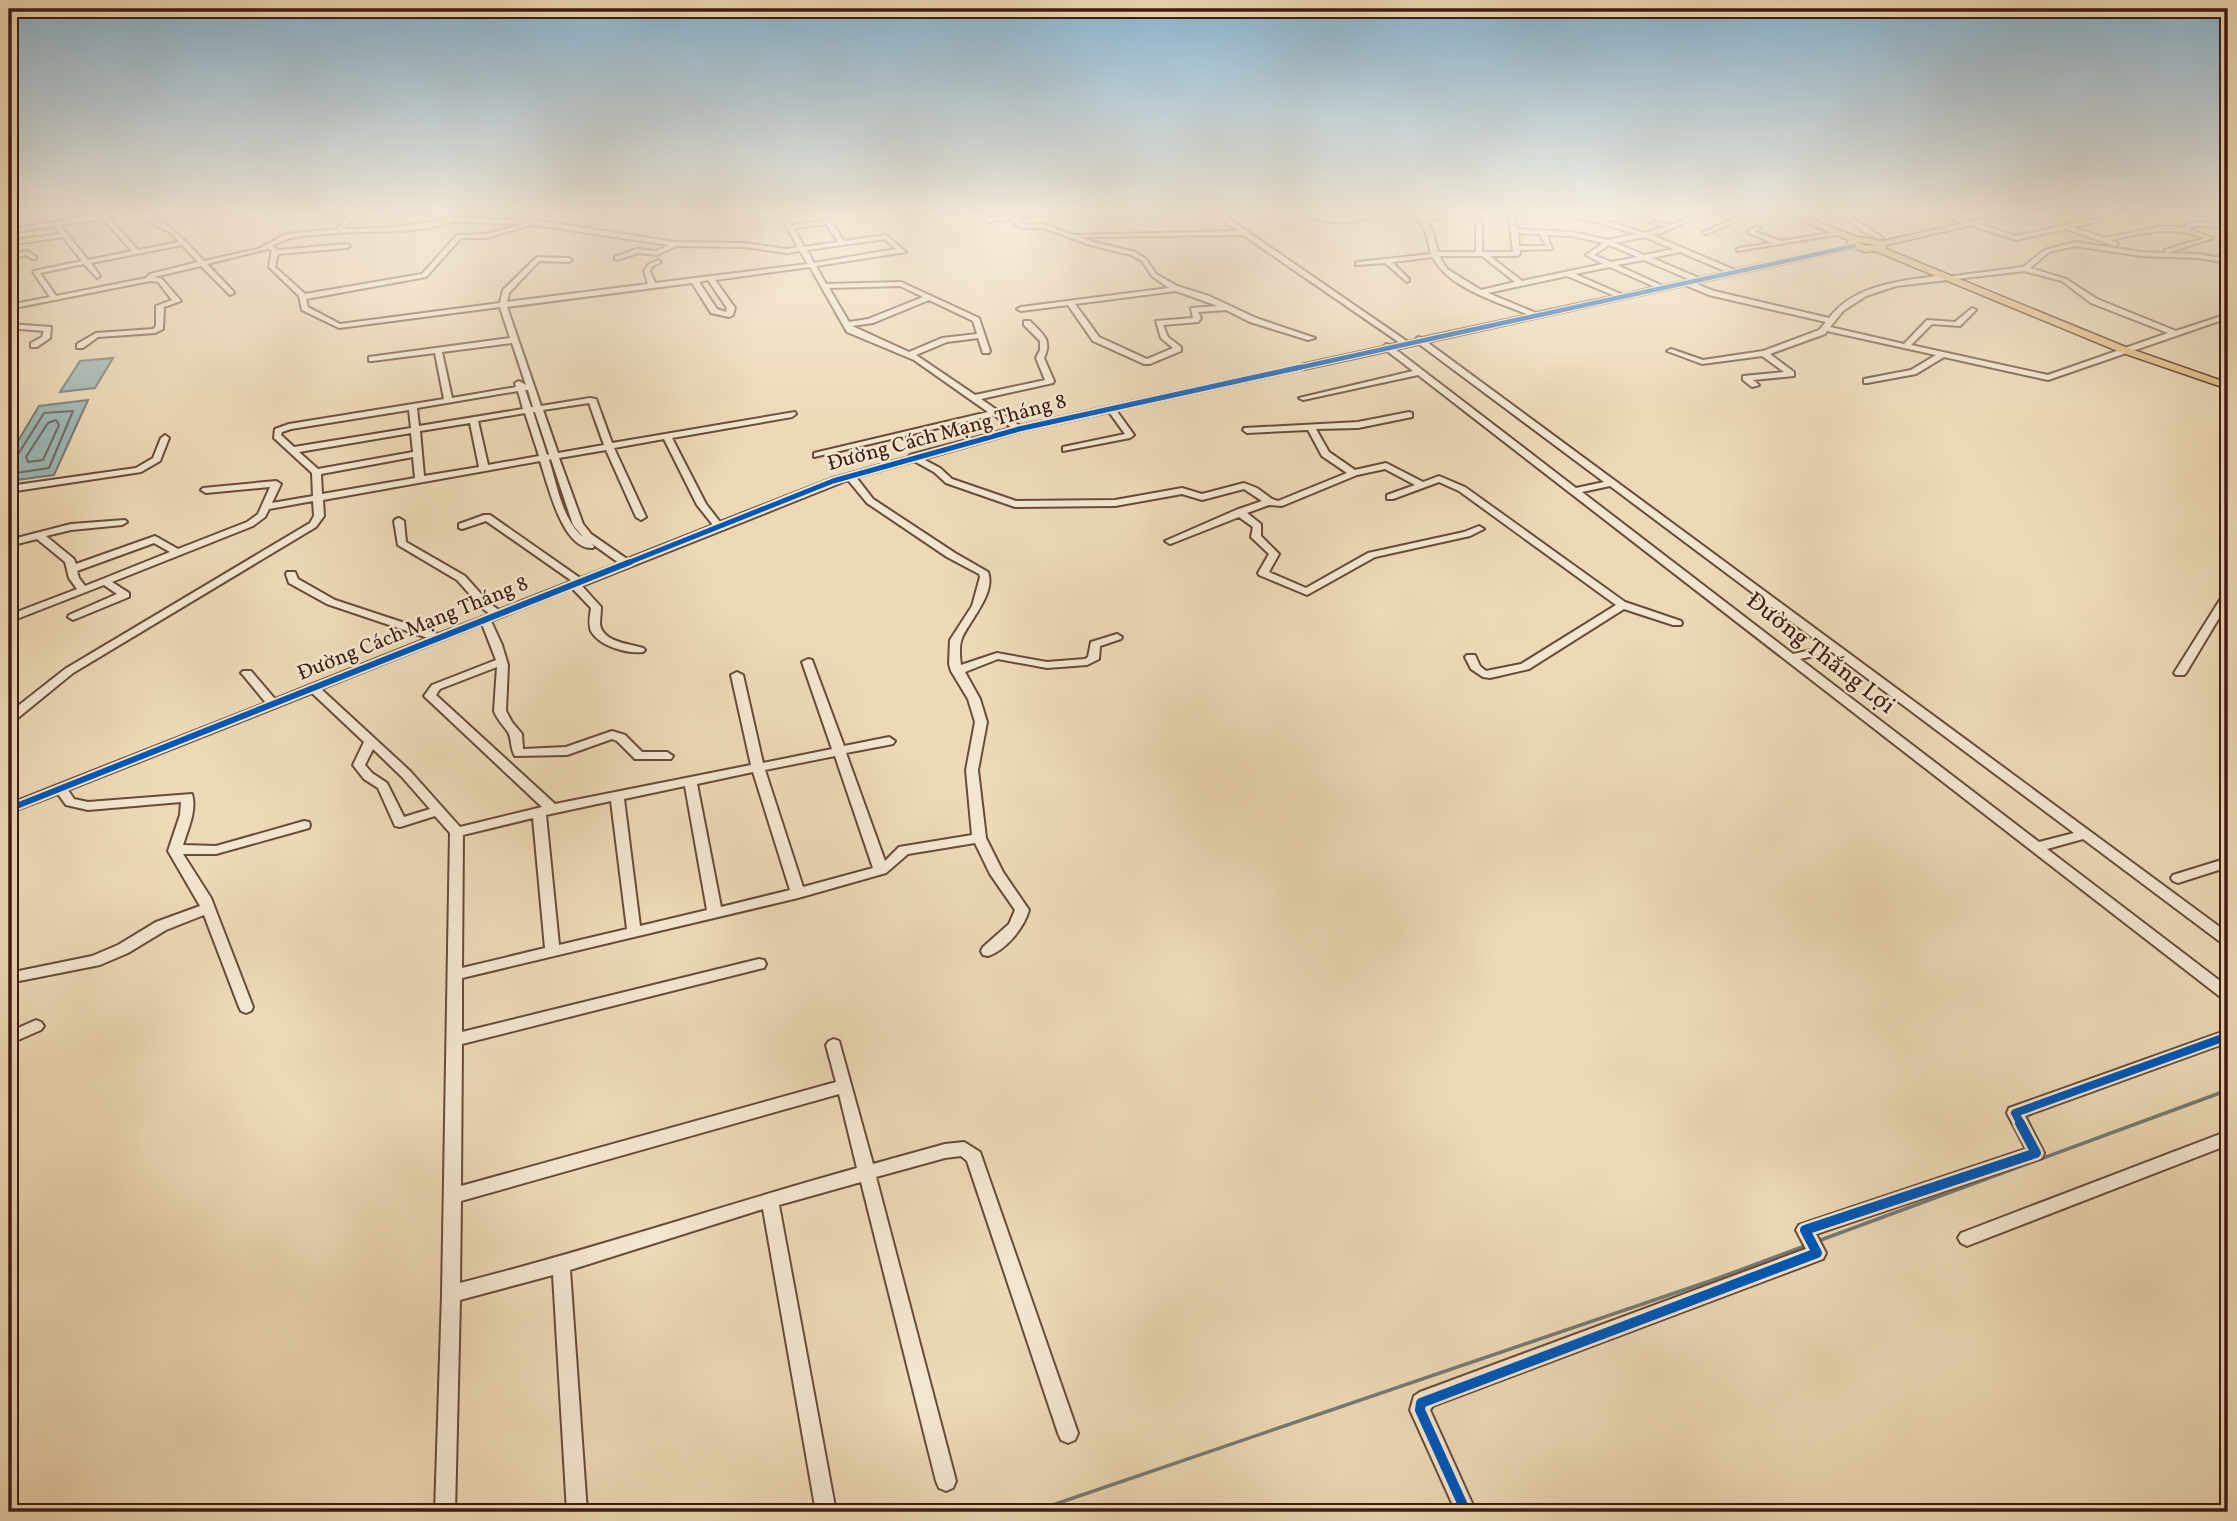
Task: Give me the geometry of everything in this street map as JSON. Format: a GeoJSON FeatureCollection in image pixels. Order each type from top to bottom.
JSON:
{"type":"FeatureCollection","features":[{"type":"Feature","properties":{"kind":"main road"},"geometry":{"type":"LineString","coordinates":[[1963,285],[2126,350],[2228,386]]}},
{"type":"Feature","properties":{"kind":"street"},"geometry":{"type":"LineString","coordinates":[[43,285],[54,298]]}},
{"type":"Feature","properties":{"kind":"street"},"geometry":{"type":"LineString","coordinates":[[9,307],[120,285]]}},
{"type":"Feature","properties":{"kind":"street"},"geometry":{"type":"LineString","coordinates":[[80,346],[92,336],[146,334],[158,329],[160,306],[177,301],[164,285]]}},
{"type":"Feature","properties":{"kind":"street"},"geometry":{"type":"LineString","coordinates":[[224,285],[230,293]]}},
{"type":"Feature","properties":{"kind":"street"},"geometry":{"type":"LineString","coordinates":[[291,285],[303,296],[307,310],[340,326],[652,285]]}},
{"type":"Feature","properties":{"kind":"street"},"geometry":{"type":"LineString","coordinates":[[303,296],[370,285]]}},
{"type":"Feature","properties":{"kind":"street"},"geometry":{"type":"LineString","coordinates":[[513,285],[499,305],[570,531],[622,565]]}},
{"type":"Feature","properties":{"kind":"street"},"geometry":{"type":"LineString","coordinates":[[499,305],[662,285]]}},
{"type":"Feature","properties":{"kind":"street"},"geometry":{"type":"LineString","coordinates":[[697,285],[714,311],[729,315],[731,308],[714,285]]}},
{"type":"Feature","properties":{"kind":"street"},"geometry":{"type":"LineString","coordinates":[[861,285],[824,286],[846,325],[858,335],[909,355],[977,397],[1019,429]]}},
{"type":"Feature","properties":{"kind":"street"},"geometry":{"type":"LineString","coordinates":[[899,285],[971,316],[979,324],[979,336],[986,351]]}},
{"type":"Feature","properties":{"kind":"street"},"geometry":{"type":"LineString","coordinates":[[1170,285],[1253,320],[1311,338]]}},
{"type":"Feature","properties":{"kind":"street"},"geometry":{"type":"LineString","coordinates":[[1320,285],[1404,342]]}},
{"type":"Feature","properties":{"kind":"street"},"geometry":{"type":"LineString","coordinates":[[1469,285],[1479,292],[1533,314]]}},
{"type":"Feature","properties":{"kind":"street"},"geometry":{"type":"LineString","coordinates":[[1479,292],[1507,285]]}},
{"type":"Feature","properties":{"kind":"street"},"geometry":{"type":"LineString","coordinates":[[1595,285],[1621,296]]}},
{"type":"Feature","properties":{"kind":"street"},"geometry":{"type":"LineString","coordinates":[[1656,285],[1661,287]]}},
{"type":"Feature","properties":{"kind":"street","name":"Đường Cách Mạng Tháng 8"},"geometry":{"type":"LineString","coordinates":[[9,809],[850,476],[1019,429],[1670,285]]}},
{"type":"Feature","properties":{"kind":"street"},"geometry":{"type":"LineString","coordinates":[[1692,285],[1829,325],[2051,378],[2228,316]]}},
{"type":"Feature","properties":{"kind":"street"},"geometry":{"type":"LineString","coordinates":[[1671,351],[1702,362],[1765,353],[1829,325],[1843,306],[1863,294],[1892,285]]}},
{"type":"Feature","properties":{"kind":"street"},"geometry":{"type":"LineString","coordinates":[[2071,285],[2094,301],[2175,333]]}},
{"type":"Feature","properties":{"kind":"street"},"geometry":{"type":"LineString","coordinates":[[1021,309],[1177,289]]}},
{"type":"Feature","properties":{"kind":"street"},"geometry":{"type":"LineString","coordinates":[[846,325],[870,321],[928,298]]}},
{"type":"Feature","properties":{"kind":"street"},"geometry":{"type":"LineString","coordinates":[[1071,304],[1096,339],[1147,362],[1178,349],[1165,338],[1159,323],[1195,320],[1197,318],[1194,310],[1226,308]]}},
{"type":"Feature","properties":{"kind":"street"},"geometry":{"type":"LineString","coordinates":[[1907,345],[1930,322],[1957,324],[1972,310]]}},
{"type":"Feature","properties":{"kind":"street"},"geometry":{"type":"LineString","coordinates":[[977,397],[1049,381],[1040,358],[1044,341],[1027,323]]}},
{"type":"Feature","properties":{"kind":"street"},"geometry":{"type":"LineString","coordinates":[[9,326],[48,329],[46,338],[34,345]]}},
{"type":"Feature","properties":{"kind":"street"},"geometry":{"type":"LineString","coordinates":[[909,355],[945,340],[979,336]]}},
{"type":"Feature","properties":{"kind":"street","name":"Đường Thắng Lợi"},"geometry":{"type":"LineString","coordinates":[[1418,339],[2228,940]]}},
{"type":"Feature","properties":{"kind":"street"},"geometry":{"type":"LineString","coordinates":[[372,359],[510,341]]}},
{"type":"Feature","properties":{"kind":"street","name":"Đường Thắng Lợi"},"geometry":{"type":"LineString","coordinates":[[1387,346],[2228,995]]}},
{"type":"Feature","properties":{"kind":"street"},"geometry":{"type":"LineString","coordinates":[[438,351],[448,400]]}},
{"type":"Feature","properties":{"kind":"street"},"geometry":{"type":"LineString","coordinates":[[1755,385],[1746,377],[1792,373],[1765,353]]}},
{"type":"Feature","properties":{"kind":"street"},"geometry":{"type":"LineString","coordinates":[[1867,381],[1913,373],[1944,354]]}},
{"type":"Feature","properties":{"kind":"street"},"geometry":{"type":"LineString","coordinates":[[1303,398],[1419,372]]}},
{"type":"Feature","properties":{"kind":"street"},"geometry":{"type":"LineString","coordinates":[[9,719],[69,671],[304,532],[319,516],[320,497],[316,472],[277,436],[278,431],[525,388]]}},
{"type":"Feature","properties":{"kind":"street"},"geometry":{"type":"LineString","coordinates":[[293,450],[593,401],[609,446],[641,517]]}},
{"type":"Feature","properties":{"kind":"street"},"geometry":{"type":"LineString","coordinates":[[412,406],[420,479]]}},
{"type":"Feature","properties":{"kind":"street"},"geometry":{"type":"LineString","coordinates":[[1066,449],[1130,435],[1110,408]]}},
{"type":"Feature","properties":{"kind":"street"},"geometry":{"type":"LineString","coordinates":[[817,455],[997,412]]}},
{"type":"Feature","properties":{"kind":"street"},"geometry":{"type":"LineString","coordinates":[[266,507],[792,414]]}},
{"type":"Feature","properties":{"kind":"street"},"geometry":{"type":"LineString","coordinates":[[1247,430],[1359,425],[1409,415]]}},
{"type":"Feature","properties":{"kind":"street"},"geometry":{"type":"LineString","coordinates":[[473,419],[484,468]]}},
{"type":"Feature","properties":{"kind":"street"},"geometry":{"type":"LineString","coordinates":[[1311,428],[1325,454],[1354,473]]}},
{"type":"Feature","properties":{"kind":"street"},"geometry":{"type":"LineString","coordinates":[[667,436],[702,505],[719,527]]}},
{"type":"Feature","properties":{"kind":"street"},"geometry":{"type":"LineString","coordinates":[[9,489],[138,470],[157,459],[165,438]]}},
{"type":"Feature","properties":{"kind":"street"},"geometry":{"type":"LineString","coordinates":[[316,472],[417,454]]}},
{"type":"Feature","properties":{"kind":"street"},"geometry":{"type":"LineString","coordinates":[[914,457],[937,470],[949,481],[1008,503],[1115,503],[1185,491],[1202,497],[1244,486],[1251,487],[1267,502]]}},
{"type":"Feature","properties":{"kind":"street"},"geometry":{"type":"LineString","coordinates":[[1170,541],[1267,502],[1286,502],[1354,473],[1388,466],[1422,485]]}},
{"type":"Feature","properties":{"kind":"street"},"geometry":{"type":"LineString","coordinates":[[850,476],[870,501],[951,555],[984,572],[977,606],[955,640],[957,671],[971,694],[981,723],[972,770],[979,838],[997,874],[1022,910],[1021,918],[1000,942],[988,951]]}},
{"type":"Feature","properties":{"kind":"street"},"geometry":{"type":"LineString","coordinates":[[1390,497],[1437,478],[1462,489],[1623,605],[1677,623]]}},
{"type":"Feature","properties":{"kind":"street"},"geometry":{"type":"LineString","coordinates":[[9,619],[250,524],[262,515],[275,483],[206,490]]}},
{"type":"Feature","properties":{"kind":"street"},"geometry":{"type":"LineString","coordinates":[[1573,491],[1612,483]]}},
{"type":"Feature","properties":{"kind":"street"},"geometry":{"type":"LineString","coordinates":[[1240,512],[1258,526],[1256,537],[1274,554],[1263,573],[1307,592],[1371,555],[1479,529]]}},
{"type":"Feature","properties":{"kind":"street"},"geometry":{"type":"LineString","coordinates":[[462,526],[486,517],[578,584],[596,607],[595,625],[598,632],[611,642],[639,650]]}},
{"type":"Feature","properties":{"kind":"street"},"geometry":{"type":"LineString","coordinates":[[399,521],[401,542],[461,578],[486,606],[497,614]]}},
{"type":"Feature","properties":{"kind":"street"},"geometry":{"type":"LineString","coordinates":[[9,543],[80,526],[122,522]]}},
{"type":"Feature","properties":{"kind":"street"},"geometry":{"type":"LineString","coordinates":[[40,536],[71,561],[74,578],[82,589]]}},
{"type":"Feature","properties":{"kind":"street"},"geometry":{"type":"LineString","coordinates":[[73,569],[155,539],[177,552]]}},
{"type":"Feature","properties":{"kind":"street"},"geometry":{"type":"LineString","coordinates":[[291,574],[293,581],[331,602],[439,638]]}},
{"type":"Feature","properties":{"kind":"street"},"geometry":{"type":"LineString","coordinates":[[73,617],[125,595],[103,581]]}},
{"type":"Feature","properties":{"kind":"street"},"geometry":{"type":"LineString","coordinates":[[2180,673],[2228,595]]}},
{"type":"Feature","properties":{"kind":"street"},"geometry":{"type":"LineString","coordinates":[[1471,657],[1475,667],[1483,674],[1490,675],[1525,667],[1623,605]]}},
{"type":"Feature","properties":{"kind":"street"},"geometry":{"type":"LineString","coordinates":[[485,619],[501,662],[503,675],[498,695],[500,707],[504,722],[516,734],[519,753],[567,751],[612,735],[621,738],[639,756],[667,756]]}},
{"type":"Feature","properties":{"kind":"street"},"geometry":{"type":"LineString","coordinates":[[957,671],[997,656],[1046,665],[1087,662],[1093,659],[1095,644],[1117,636]]}},
{"type":"Feature","properties":{"kind":"street"},"geometry":{"type":"LineString","coordinates":[[1790,658],[1834,648]]}},
{"type":"Feature","properties":{"kind":"street"},"geometry":{"type":"LineString","coordinates":[[501,662],[436,687],[430,696],[545,811],[552,951]]}},
{"type":"Feature","properties":{"kind":"street"},"geometry":{"type":"LineString","coordinates":[[808,662],[881,870]]}},
{"type":"Feature","properties":{"kind":"street"},"geometry":{"type":"LineString","coordinates":[[247,673],[272,703]]}},
{"type":"Feature","properties":{"kind":"street"},"geometry":{"type":"LineString","coordinates":[[737,675],[758,768],[798,893]]}},
{"type":"Feature","properties":{"kind":"street"},"geometry":{"type":"LineString","coordinates":[[314,688],[391,760],[457,832],[451,1294],[445,1512]]}},
{"type":"Feature","properties":{"kind":"street"},"geometry":{"type":"LineString","coordinates":[[457,832],[545,811],[890,741]]}},
{"type":"Feature","properties":{"kind":"street"},"geometry":{"type":"LineString","coordinates":[[370,742],[359,765],[368,776],[383,786],[400,823],[439,810]]}},
{"type":"Feature","properties":{"kind":"street"},"geometry":{"type":"LineString","coordinates":[[690,781],[715,912]]}},
{"type":"Feature","properties":{"kind":"street"},"geometry":{"type":"LineString","coordinates":[[60,788],[71,802],[88,806],[188,797],[186,815],[175,849],[178,859],[208,908],[246,1007]]}},
{"type":"Feature","properties":{"kind":"street"},"geometry":{"type":"LineString","coordinates":[[617,796],[634,932]]}},
{"type":"Feature","properties":{"kind":"street"},"geometry":{"type":"LineString","coordinates":[[175,849],[216,850],[304,825]]}},
{"type":"Feature","properties":{"kind":"street"},"geometry":{"type":"LineString","coordinates":[[2037,847],[2086,834]]}},
{"type":"Feature","properties":{"kind":"street"},"geometry":{"type":"LineString","coordinates":[[454,975],[798,893],[881,870],[890,865],[904,850],[979,838]]}},
{"type":"Feature","properties":{"kind":"street"},"geometry":{"type":"LineString","coordinates":[[2178,878],[2225,866]]}},
{"type":"Feature","properties":{"kind":"street"},"geometry":{"type":"LineString","coordinates":[[9,978],[95,961],[123,949],[161,926],[208,908]]}},
{"type":"Feature","properties":{"kind":"street"},"geometry":{"type":"LineString","coordinates":[[453,1040],[759,964]]}},
{"type":"Feature","properties":{"kind":"street"},"geometry":{"type":"LineString","coordinates":[[9,1038],[36,1027]]}},
{"type":"Feature","properties":{"kind":"street"},"geometry":{"type":"LineString","coordinates":[[1466,1512],[1420,1410],[1421,1403],[1427,1399],[1817,1252],[1804,1230],[2036,1153],[2015,1113],[2228,1036]]}},
{"type":"Feature","properties":{"kind":"street"},"geometry":{"type":"LineString","coordinates":[[834,1045],[946,1481]]}},
{"type":"Feature","properties":{"kind":"street"},"geometry":{"type":"LineString","coordinates":[[452,1196],[845,1087]]}},
{"type":"Feature","properties":{"kind":"street"},"geometry":{"type":"LineString","coordinates":[[1966,1238],[2228,1138]]}},
{"type":"Feature","properties":{"kind":"street"},"geometry":{"type":"LineString","coordinates":[[451,1294],[561,1265],[770,1200],[954,1149],[970,1151],[1068,1433]]}},
{"type":"Feature","properties":{"kind":"street"},"geometry":{"type":"LineString","coordinates":[[770,1200],[825,1512]]}},
{"type":"Feature","properties":{"kind":"street"},"geometry":{"type":"LineString","coordinates":[[561,1265],[577,1512]]}},
{"type":"Feature","properties":{"kind":"water"},"geometry":{"type":"Polygon","coordinates":[[[113,358],[95,388],[60,392],[80,361],[113,358]]]}},
{"type":"Feature","properties":{"kind":"water"},"geometry":{"type":"Polygon","coordinates":[[[88,400],[54,475],[9,481],[9,456],[39,406],[88,400]]]}},
{"type":"Feature","properties":{"kind":"waterway"},"geometry":{"type":"LineString","coordinates":[[1818,1241],[2228,1090]]}},
{"type":"Feature","properties":{"kind":"waterway"},"geometry":{"type":"LineString","coordinates":[[1032,1512],[1713,1280],[1805,1246]]}},
{"type":"Feature","properties":{"kind":"cycle path"},"geometry":{"type":"LineString","coordinates":[[9,809],[833,481],[1019,429],[1676,285]]}},
{"type":"Feature","properties":{"kind":"cycle path"},"geometry":{"type":"LineString","coordinates":[[1466,1512],[1420,1410],[1421,1403],[1427,1399],[1817,1253],[1805,1230],[2036,1153],[2015,1113],[2228,1036]]}}]}
